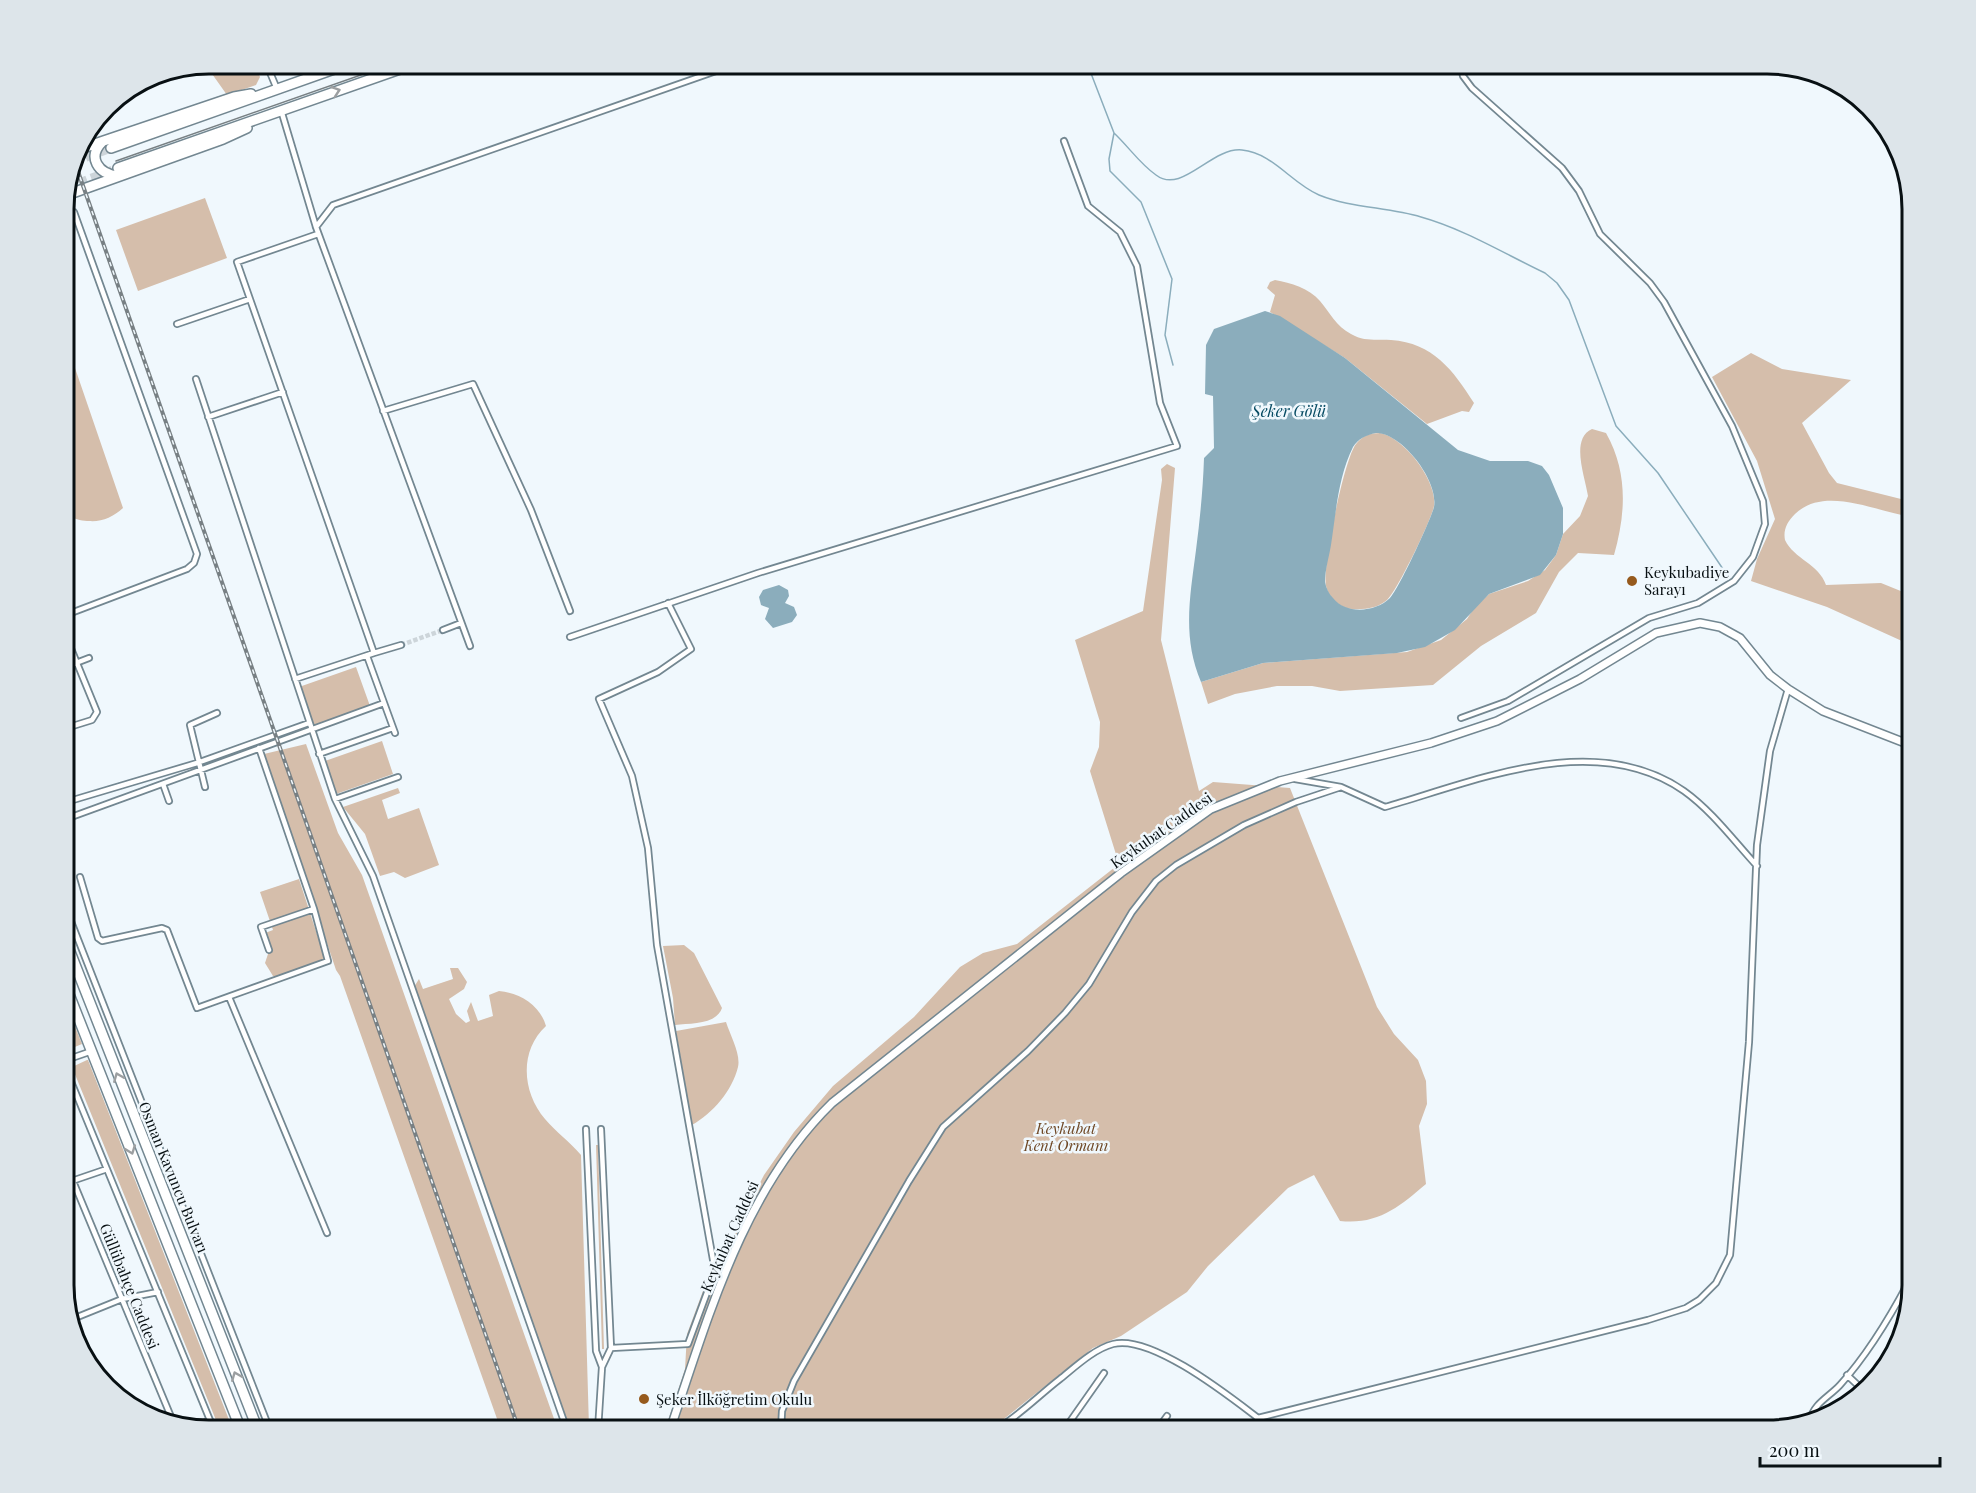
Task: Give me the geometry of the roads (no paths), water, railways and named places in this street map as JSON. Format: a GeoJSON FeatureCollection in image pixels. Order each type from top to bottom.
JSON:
{"type":"FeatureCollection","features":[{"type":"Feature","properties":{"kind":"highway"},"geometry":{"type":"LineString","coordinates":[[111,148],[320,74]]}},
{"type":"Feature","properties":{"kind":"highway"},"geometry":{"type":"LineString","coordinates":[[104,140],[96,148],[94,157],[96,165],[108,175],[223,139],[281,110],[385,74]]}},
{"type":"Feature","properties":{"kind":"highway"},"geometry":{"type":"LineString","coordinates":[[89,145],[234,97],[277,89]]}},
{"type":"Feature","properties":{"kind":"highway"},"geometry":{"type":"LineString","coordinates":[[75,190],[119,172]]}},
{"type":"Feature","properties":{"kind":"highway","name":"Osman Kavuncu Bulvarı"},"geometry":{"type":"LineString","coordinates":[[74,962],[254,1420]]}},
{"type":"Feature","properties":{"kind":"highway","name":"Osman Kavuncu Bulvarı"},"geometry":{"type":"LineString","coordinates":[[74,1006],[237,1420]]}},
{"type":"Feature","properties":{"kind":"street"},"geometry":{"type":"LineString","coordinates":[[271,74],[277,89]]}},
{"type":"Feature","properties":{"kind":"street"},"geometry":{"type":"LineString","coordinates":[[316,227],[333,205],[708,74]]}},
{"type":"Feature","properties":{"kind":"street"},"geometry":{"type":"LineString","coordinates":[[1461,718],[1508,701],[1649,618],[1698,603],[1734,581],[1753,557],[1766,519],[1763,501],[1740,444],[1664,302],[1650,283],[1600,234],[1579,191],[1562,168],[1472,88],[1463,74]]}},
{"type":"Feature","properties":{"kind":"street"},"geometry":{"type":"LineString","coordinates":[[281,110],[318,234],[470,646]]}},
{"type":"Feature","properties":{"kind":"street"},"geometry":{"type":"LineString","coordinates":[[570,637],[668,603],[1177,446],[1160,403],[1145,314],[1143,288],[1137,266],[1120,232],[1088,206],[1065,141]]}},
{"type":"Feature","properties":{"kind":"street"},"geometry":{"type":"LineString","coordinates":[[74,212],[197,554],[194,563],[188,569],[74,612]]}},
{"type":"Feature","properties":{"kind":"street"},"geometry":{"type":"LineString","coordinates":[[318,234],[237,262],[374,653]]}},
{"type":"Feature","properties":{"kind":"street"},"geometry":{"type":"LineString","coordinates":[[177,324],[250,299]]}},
{"type":"Feature","properties":{"kind":"street"},"geometry":{"type":"LineString","coordinates":[[196,379],[335,799],[373,876],[563,1420]]}},
{"type":"Feature","properties":{"kind":"street"},"geometry":{"type":"LineString","coordinates":[[383,411],[473,384],[531,510],[570,611]]}},
{"type":"Feature","properties":{"kind":"street"},"geometry":{"type":"LineString","coordinates":[[208,417],[283,392]]}},
{"type":"Feature","properties":{"kind":"street"},"geometry":{"type":"LineString","coordinates":[[668,603],[691,649],[658,672],[599,699],[632,776],[648,848],[657,945],[715,1271],[688,1344]]}},
{"type":"Feature","properties":{"kind":"street"},"geometry":{"type":"LineString","coordinates":[[443,630],[461,623]]}},
{"type":"Feature","properties":{"kind":"street","name":"Keykubat Caddesi"},"geometry":{"type":"LineString","coordinates":[[673,1420],[700,1342],[757,1201],[794,1145],[832,1103],[1174,834],[1231,799],[1292,778],[1431,743],[1497,721],[1580,679],[1656,633],[1700,623],[1720,627],[1740,638],[1770,675],[1823,711],[1902,742]]}},
{"type":"Feature","properties":{"kind":"street"},"geometry":{"type":"LineString","coordinates":[[294,678],[295,681],[401,645]]}},
{"type":"Feature","properties":{"kind":"street"},"geometry":{"type":"LineString","coordinates":[[74,656],[96,715],[92,720],[74,726]]}},
{"type":"Feature","properties":{"kind":"street"},"geometry":{"type":"LineString","coordinates":[[320,754],[394,730],[367,656]]}},
{"type":"Feature","properties":{"kind":"street"},"geometry":{"type":"LineString","coordinates":[[74,664],[88,658]]}},
{"type":"Feature","properties":{"kind":"street"},"geometry":{"type":"LineString","coordinates":[[1009,1420],[1078,1365],[1106,1347],[1119,1343],[1148,1350],[1180,1364],[1258,1418],[1648,1320],[1686,1308],[1711,1289],[1728,1262],[1734,1230],[1749,1031],[1756,866],[1770,751],[1788,689]]}},
{"type":"Feature","properties":{"kind":"street"},"geometry":{"type":"LineString","coordinates":[[74,800],[384,703]]}},
{"type":"Feature","properties":{"kind":"street"},"geometry":{"type":"LineString","coordinates":[[205,787],[197,763],[190,725],[217,713]]}},
{"type":"Feature","properties":{"kind":"street"},"geometry":{"type":"LineString","coordinates":[[74,816],[259,748],[310,726]]}},
{"type":"Feature","properties":{"kind":"street"},"geometry":{"type":"LineString","coordinates":[[80,877],[100,940],[106,942],[165,929],[195,1007],[328,961],[314,909],[259,748]]}},
{"type":"Feature","properties":{"kind":"street"},"geometry":{"type":"LineString","coordinates":[[1292,778],[1341,787],[1385,807],[1522,766],[1570,762],[1622,767],[1661,778],[1684,791],[1704,809],[1756,866]]}},
{"type":"Feature","properties":{"kind":"street"},"geometry":{"type":"LineString","coordinates":[[335,799],[398,777]]}},
{"type":"Feature","properties":{"kind":"street"},"geometry":{"type":"LineString","coordinates":[[163,784],[169,801]]}},
{"type":"Feature","properties":{"kind":"street"},"geometry":{"type":"LineString","coordinates":[[782,1420],[784,1404],[800,1369],[909,1181],[943,1127],[1028,1051],[1065,1013],[1089,984],[1132,912],[1153,885],[1176,865],[1227,834],[1279,810],[1341,787]]}},
{"type":"Feature","properties":{"kind":"street"},"geometry":{"type":"LineString","coordinates":[[269,950],[261,927],[314,909]]}},
{"type":"Feature","properties":{"kind":"street"},"geometry":{"type":"LineString","coordinates":[[74,929],[266,1420]]}},
{"type":"Feature","properties":{"kind":"street"},"geometry":{"type":"LineString","coordinates":[[229,997],[327,1233]]}},
{"type":"Feature","properties":{"kind":"street"},"geometry":{"type":"LineString","coordinates":[[74,1058],[92,1051]]}},
{"type":"Feature","properties":{"kind":"street"},"geometry":{"type":"LineString","coordinates":[[74,1089],[210,1420]]}},
{"type":"Feature","properties":{"kind":"street"},"geometry":{"type":"LineString","coordinates":[[599,1420],[602,1367],[611,1348],[601,1129]]}},
{"type":"Feature","properties":{"kind":"street"},"geometry":{"type":"LineString","coordinates":[[586,1130],[596,1351],[602,1367]]}},
{"type":"Feature","properties":{"kind":"street"},"geometry":{"type":"LineString","coordinates":[[74,1180],[107,1169]]}},
{"type":"Feature","properties":{"kind":"street","name":"Güllübahçe Caddesi"},"geometry":{"type":"LineString","coordinates":[[74,1180],[170,1413]]}},
{"type":"Feature","properties":{"kind":"street"},"geometry":{"type":"LineString","coordinates":[[77,1317],[122,1299],[158,1292]]}},
{"type":"Feature","properties":{"kind":"street"},"geometry":{"type":"LineString","coordinates":[[1815,1411],[1847,1375],[1876,1337],[1901,1294]]}},
{"type":"Feature","properties":{"kind":"street"},"geometry":{"type":"LineString","coordinates":[[611,1348],[700,1342]]}},
{"type":"Feature","properties":{"kind":"street"},"geometry":{"type":"LineString","coordinates":[[1071,1420],[1104,1373]]}},
{"type":"Feature","properties":{"kind":"street"},"geometry":{"type":"LineString","coordinates":[[1847,1375],[1858,1385]]}},
{"type":"Feature","properties":{"kind":"street"},"geometry":{"type":"LineString","coordinates":[[1164,1420],[1167,1416]]}},
{"type":"Feature","properties":{"kind":"water","name":"Şeker Gölü"},"geometry":{"type":"Polygon","coordinates":[[[1265,311],[1280,316],[1345,358],[1458,450],[1490,461],[1528,461],[1542,466],[1549,475],[1563,508],[1563,534],[1556,555],[1540,575],[1489,594],[1455,630],[1425,647],[1397,653],[1263,663],[1201,682],[1191,649],[1189,617],[1204,458],[1214,448],[1213,396],[1205,394],[1206,345],[1214,329],[1265,311]],[[1372,434],[1355,444],[1344,470],[1338,495],[1325,582],[1329,593],[1339,603],[1353,609],[1369,609],[1390,598],[1414,554],[1434,507],[1431,484],[1417,460],[1397,441],[1386,435],[1372,434]]]}},
{"type":"Feature","properties":{"kind":"water"},"geometry":{"type":"Polygon","coordinates":[[[779,585],[788,590],[789,596],[785,603],[794,607],[797,615],[792,622],[773,628],[765,619],[769,608],[761,605],[759,597],[763,590],[779,585]]]}},
{"type":"Feature","properties":{"kind":"waterway"},"geometry":{"type":"LineString","coordinates":[[1091,74],[1114,133],[1109,159],[1110,171],[1141,202],[1172,279],[1165,335],[1173,365]]}},
{"type":"Feature","properties":{"kind":"waterway"},"geometry":{"type":"LineString","coordinates":[[1114,133],[1145,166],[1166,180],[1186,175],[1230,151],[1253,152],[1273,162],[1319,195],[1344,203],[1408,214],[1437,222],[1469,235],[1545,273],[1557,283],[1569,300],[1616,426],[1658,473],[1725,572]]}},
{"type":"Feature","properties":{"kind":"tunnel"},"geometry":{"type":"LineString","coordinates":[[84,158],[111,148]]}},
{"type":"Feature","properties":{"kind":"tunnel"},"geometry":{"type":"LineString","coordinates":[[76,184],[118,168]]}},
{"type":"Feature","properties":{"kind":"tunnel"},"geometry":{"type":"LineString","coordinates":[[401,645],[443,630]]}},
{"type":"Feature","properties":{"kind":"tram line"},"geometry":{"type":"LineString","coordinates":[[116,161],[364,74]]}},
{"type":"Feature","properties":{"kind":"railway"},"geometry":{"type":"LineString","coordinates":[[78,172],[515,1420]]}},
{"type":"Feature","properties":{"kind":"place","name":"Keykubadiye Sarayı"},"geometry":{"type":"Point","coordinates":[1632,581]}},
{"type":"Feature","properties":{"kind":"place","name":"Şeker İlköğretim Okulu"},"geometry":{"type":"Point","coordinates":[644,1399]}},
{"type":"Feature","properties":{"kind":"park label","name":"Keykubat Kent Ormanı"},"geometry":{"type":"Point","coordinates":[1066,1136]}}]}
